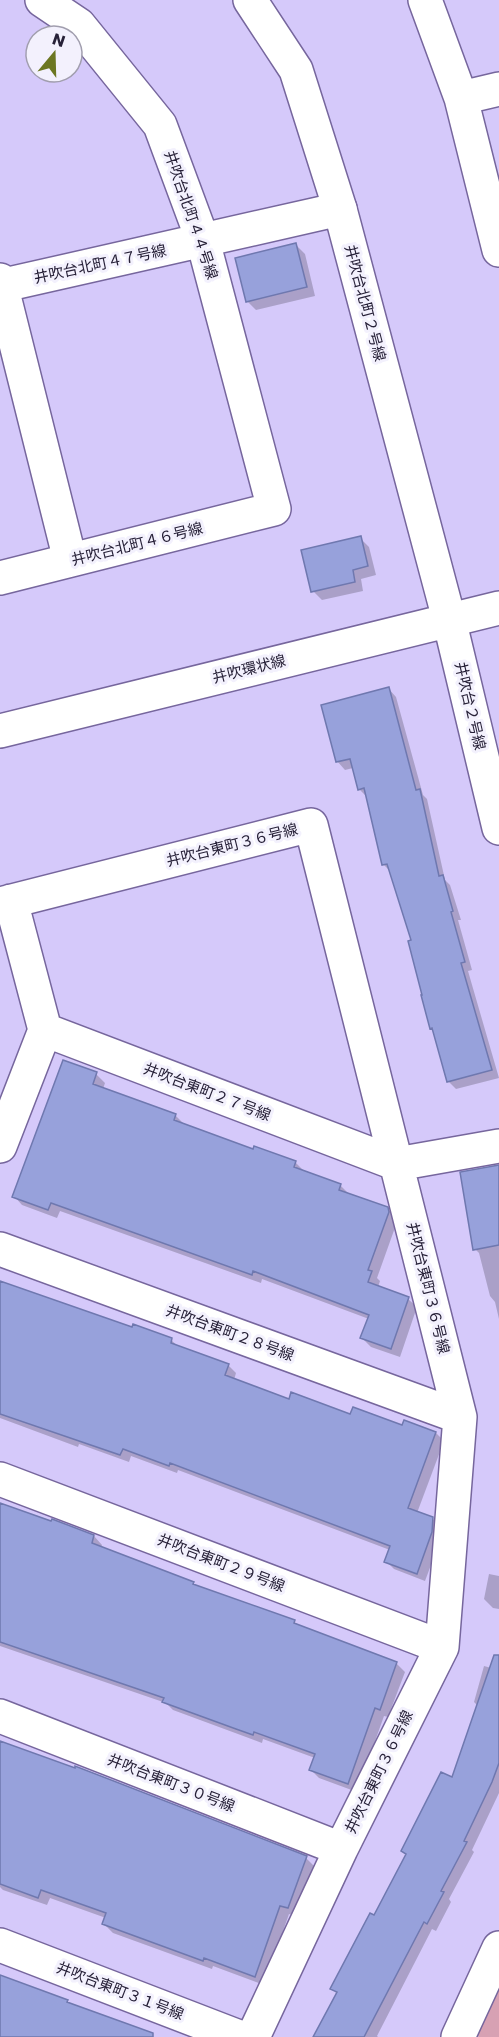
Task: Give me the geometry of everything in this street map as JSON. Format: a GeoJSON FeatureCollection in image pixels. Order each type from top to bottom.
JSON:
{"type":"FeatureCollection","features":[{"type":"Feature","properties":{"kind":"street","name":"井吹台北町４４号線"},"geometry":{"type":"LineString","coordinates":[[42,0],[79,25],[160,125],[203,241],[274,509]]}},
{"type":"Feature","properties":{"kind":"street","name":"井吹台北町２号線"},"geometry":{"type":"LineString","coordinates":[[250,0],[296,70],[340,209],[449,619]]}},
{"type":"Feature","properties":{"kind":"street"},"geometry":{"type":"LineString","coordinates":[[425,0],[461,98],[499,250]]}},
{"type":"Feature","properties":{"kind":"street"},"geometry":{"type":"LineString","coordinates":[[461,98],[499,89]]}},
{"type":"Feature","properties":{"kind":"street","name":"井吹台北町４７号線"},"geometry":{"type":"LineString","coordinates":[[70,560],[0,284],[340,209]]}},
{"type":"Feature","properties":{"kind":"street","name":"井吹台北町４６号線"},"geometry":{"type":"LineString","coordinates":[[0,578],[274,509]]}},
{"type":"Feature","properties":{"kind":"street","name":"井吹環状線"},"geometry":{"type":"LineString","coordinates":[[0,731],[499,608]]}},
{"type":"Feature","properties":{"kind":"street","name":"井吹台２号線"},"geometry":{"type":"LineString","coordinates":[[449,619],[499,828]]}},
{"type":"Feature","properties":{"kind":"street","name":"井吹台東町３６号線"},"geometry":{"type":"LineString","coordinates":[[5,902],[311,825],[460,1417],[442,1647],[341,1849],[253,2037]]}},
{"type":"Feature","properties":{"kind":"street"},"geometry":{"type":"LineString","coordinates":[[0,1146],[45,1030],[5,902]]}},
{"type":"Feature","properties":{"kind":"street","name":"井吹台東町２７号線"},"geometry":{"type":"LineString","coordinates":[[45,1030],[397,1164]]}},
{"type":"Feature","properties":{"kind":"street"},"geometry":{"type":"LineString","coordinates":[[397,1164],[499,1146]]}},
{"type":"Feature","properties":{"kind":"street","name":"井吹台東町２８号線"},"geometry":{"type":"LineString","coordinates":[[0,1249],[460,1417]]}},
{"type":"Feature","properties":{"kind":"street","name":"井吹台東町２９号線"},"geometry":{"type":"LineString","coordinates":[[0,1479],[442,1647]]}},
{"type":"Feature","properties":{"kind":"street","name":"井吹台東町３０号線"},"geometry":{"type":"LineString","coordinates":[[0,1716],[341,1849]]}},
{"type":"Feature","properties":{"kind":"street","name":"井吹台東町３１号線"},"geometry":{"type":"LineString","coordinates":[[0,1945],[239,2037]]}},
{"type":"Feature","properties":{"kind":"street"},"geometry":{"type":"LineString","coordinates":[[458,2037],[499,1948]]}},
{"type":"Feature","properties":{"kind":"shaded area"},"geometry":{"type":"Polygon","coordinates":[[[499,1984],[499,2037],[479,2037],[475,2035],[499,1984]]]}},
{"type":"Feature","properties":{"kind":"building"},"geometry":{"type":"Polygon","coordinates":[[[296,243],[307,287],[246,302],[235,258],[296,243]]]}},
{"type":"Feature","properties":{"kind":"building"},"geometry":{"type":"Polygon","coordinates":[[[361,536],[368,566],[353,570],[355,582],[311,592],[301,550],[361,536]]]}},
{"type":"Feature","properties":{"kind":"building"},"geometry":{"type":"Polygon","coordinates":[[[389,687],[416,790],[420,789],[439,876],[443,875],[453,911],[451,912],[465,962],[461,963],[492,1070],[447,1082],[421,995],[408,941],[411,940],[387,864],[382,865],[364,788],[358,790],[350,759],[336,762],[321,705],[389,687]]]}},
{"type":"Feature","properties":{"kind":"building"},"geometry":{"type":"Polygon","coordinates":[[[63,1060],[97,1072],[93,1084],[176,1114],[174,1120],[253,1149],[254,1146],[296,1161],[294,1167],[341,1184],[339,1190],[388,1207],[389,1212],[368,1270],[372,1271],[368,1282],[409,1297],[391,1349],[360,1338],[369,1315],[253,1271],[252,1275],[51,1203],[48,1210],[12,1197],[63,1060]]]}},
{"type":"Feature","properties":{"kind":"building"},"geometry":{"type":"Polygon","coordinates":[[[499,1165],[499,1245],[473,1250],[460,1172],[499,1165]]]}},
{"type":"Feature","properties":{"kind":"building"},"geometry":{"type":"Polygon","coordinates":[[[0,1281],[132,1327],[133,1324],[172,1338],[171,1343],[229,1364],[225,1375],[289,1399],[291,1392],[350,1414],[353,1407],[402,1425],[404,1420],[436,1432],[408,1508],[433,1517],[432,1532],[417,1574],[384,1562],[390,1546],[170,1463],[169,1466],[123,1449],[120,1455],[0,1414],[0,1281]]]}},
{"type":"Feature","properties":{"kind":"building"},"geometry":{"type":"Polygon","coordinates":[[[0,1503],[94,1535],[92,1543],[194,1582],[193,1584],[295,1620],[294,1623],[397,1662],[380,1710],[375,1708],[348,1784],[309,1770],[315,1754],[254,1732],[253,1735],[236,1729],[162,1702],[164,1698],[0,1642],[0,1503]]]}},
{"type":"Feature","properties":{"kind":"building"},"geometry":{"type":"Polygon","coordinates":[[[494,1655],[499,1655],[499,1763],[464,1841],[467,1842],[441,1891],[444,1892],[427,1924],[424,1922],[364,2037],[313,2037],[337,1992],[330,1989],[370,1913],[374,1915],[406,1854],[401,1851],[441,1772],[452,1777],[494,1655]]]}},
{"type":"Feature","properties":{"kind":"building"},"geometry":{"type":"Polygon","coordinates":[[[0,1741],[75,1768],[75,1766],[307,1856],[288,1908],[280,1906],[255,1977],[204,1958],[203,1961],[102,1924],[106,1913],[41,1890],[38,1898],[0,1884],[0,1741]]]}},
{"type":"Feature","properties":{"kind":"building"},"geometry":{"type":"Polygon","coordinates":[[[0,1975],[153,2033],[153,2037],[0,2037],[0,1975]]]}}]}
